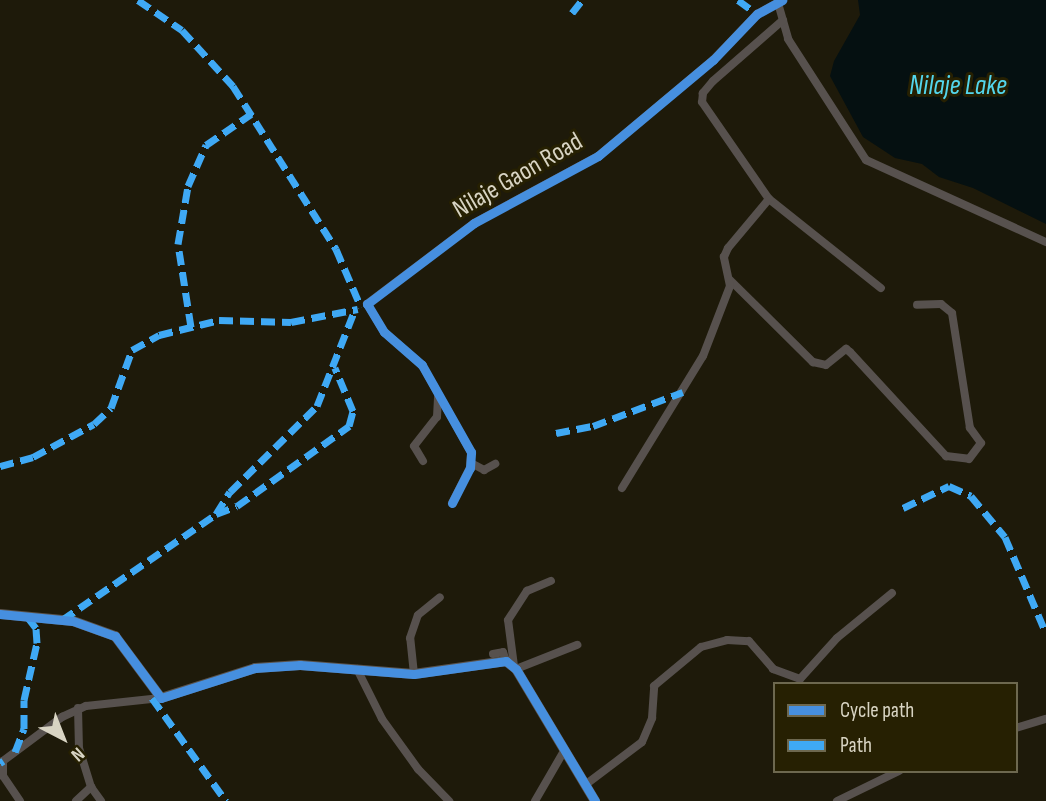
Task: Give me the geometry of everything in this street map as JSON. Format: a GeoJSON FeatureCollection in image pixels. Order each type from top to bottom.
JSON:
{"type":"FeatureCollection","features":[{"type":"Feature","properties":{"kind":"street"},"geometry":{"type":"LineString","coordinates":[[780,2],[788,39],[866,160],[1046,243]]}},
{"type":"Feature","properties":{"kind":"street","name":"Nilaje Gaon Road"},"geometry":{"type":"LineString","coordinates":[[438,394],[422,365],[384,331],[367,304],[474,223],[597,156],[710,62],[749,20],[780,2]]}},
{"type":"Feature","properties":{"kind":"street"},"geometry":{"type":"LineString","coordinates":[[783,20],[703,93],[705,111],[768,199],[881,288]]}},
{"type":"Feature","properties":{"kind":"street"},"geometry":{"type":"LineString","coordinates":[[710,62],[719,76]]}},
{"type":"Feature","properties":{"kind":"street"},"geometry":{"type":"LineString","coordinates":[[768,199],[728,248],[724,257],[730,280],[813,362],[826,365],[846,349],[946,456],[969,458],[981,443],[971,428],[952,313],[941,304],[917,305]]}},
{"type":"Feature","properties":{"kind":"street"},"geometry":{"type":"LineString","coordinates":[[622,488],[696,373],[730,280]]}},
{"type":"Feature","properties":{"kind":"street"},"geometry":{"type":"LineString","coordinates":[[423,461],[414,446],[437,417],[438,394]]}},
{"type":"Feature","properties":{"kind":"street"},"geometry":{"type":"LineString","coordinates":[[438,394],[471,452],[471,463],[453,503]]}},
{"type":"Feature","properties":{"kind":"street"},"geometry":{"type":"LineString","coordinates":[[471,463],[484,470],[495,464]]}},
{"type":"Feature","properties":{"kind":"street"},"geometry":{"type":"LineString","coordinates":[[512,665],[508,620],[527,591],[551,581]]}},
{"type":"Feature","properties":{"kind":"street"},"geometry":{"type":"LineString","coordinates":[[586,786],[642,742],[652,718],[654,686],[701,647],[727,640],[749,641],[772,668],[800,679],[837,638],[892,593]]}},
{"type":"Feature","properties":{"kind":"street"},"geometry":{"type":"LineString","coordinates":[[414,674],[410,638],[418,615],[440,597]]}},
{"type":"Feature","properties":{"kind":"street"},"geometry":{"type":"LineString","coordinates":[[0,614],[73,621],[115,636],[161,698]]}},
{"type":"Feature","properties":{"kind":"street"},"geometry":{"type":"LineString","coordinates":[[20,801],[2,779],[3,761],[78,708],[161,698],[255,668],[357,669],[414,674],[512,665],[577,645]]}},
{"type":"Feature","properties":{"kind":"street"},"geometry":{"type":"LineString","coordinates":[[494,654],[502,652],[512,665],[595,801]]}},
{"type":"Feature","properties":{"kind":"street"},"geometry":{"type":"LineString","coordinates":[[357,669],[382,719],[418,769],[449,801]]}},
{"type":"Feature","properties":{"kind":"street"},"geometry":{"type":"LineString","coordinates":[[78,708],[75,729],[91,787],[101,801]]}},
{"type":"Feature","properties":{"kind":"street"},"geometry":{"type":"LineString","coordinates":[[1018,727],[1046,719]]}},
{"type":"Feature","properties":{"kind":"street"},"geometry":{"type":"LineString","coordinates":[[535,801],[564,751]]}},
{"type":"Feature","properties":{"kind":"street"},"geometry":{"type":"LineString","coordinates":[[837,801],[895,773]]}},
{"type":"Feature","properties":{"kind":"street"},"geometry":{"type":"LineString","coordinates":[[76,801],[91,787]]}},
{"type":"Feature","properties":{"kind":"water","name":"Nilaje Lake"},"geometry":{"type":"Polygon","coordinates":[[[858,0],[1046,0],[1046,224],[973,188],[939,177],[922,164],[895,158],[863,137],[830,76],[834,61],[860,15],[858,0]]]}},
{"type":"Feature","properties":{"kind":"marked path"},"geometry":{"type":"LineString","coordinates":[[138,0],[182,30],[233,86],[336,249],[361,307]]}},
{"type":"Feature","properties":{"kind":"marked path"},"geometry":{"type":"LineString","coordinates":[[572,13],[582,0]]}},
{"type":"Feature","properties":{"kind":"marked path"},"geometry":{"type":"LineString","coordinates":[[738,0],[757,14]]}},
{"type":"Feature","properties":{"kind":"marked path"},"geometry":{"type":"LineString","coordinates":[[191,327],[178,244],[188,186],[206,145],[251,114]]}},
{"type":"Feature","properties":{"kind":"marked path"},"geometry":{"type":"LineString","coordinates":[[0,466],[33,457],[94,424],[111,408],[132,350],[159,335],[219,320],[291,322],[358,309]]}},
{"type":"Feature","properties":{"kind":"marked path"},"geometry":{"type":"LineString","coordinates":[[62,620],[216,514],[230,492],[317,406],[354,312]]}},
{"type":"Feature","properties":{"kind":"marked path"},"geometry":{"type":"LineString","coordinates":[[216,514],[237,506],[349,426],[353,411],[335,368]]}},
{"type":"Feature","properties":{"kind":"marked path"},"geometry":{"type":"LineString","coordinates":[[556,433],[593,426],[683,392]]}},
{"type":"Feature","properties":{"kind":"marked path"},"geometry":{"type":"LineString","coordinates":[[903,508],[949,486],[971,496],[1005,537],[1046,633]]}},
{"type":"Feature","properties":{"kind":"marked path"},"geometry":{"type":"LineString","coordinates":[[15,752],[24,729],[24,700],[37,643],[36,628],[27,616]]}},
{"type":"Feature","properties":{"kind":"marked path"},"geometry":{"type":"LineString","coordinates":[[152,698],[226,801]]}},
{"type":"Feature","properties":{"kind":"cycle path"},"geometry":{"type":"LineString","coordinates":[[452,503],[470,468],[471,452],[422,365],[384,332],[367,304],[474,223],[598,156],[713,60],[757,14],[782,0]]}},
{"type":"Feature","properties":{"kind":"cycle path"},"geometry":{"type":"LineString","coordinates":[[0,614],[73,621],[115,636],[161,698],[255,668],[300,665],[414,674],[506,661],[516,669],[595,801]]}}]}
